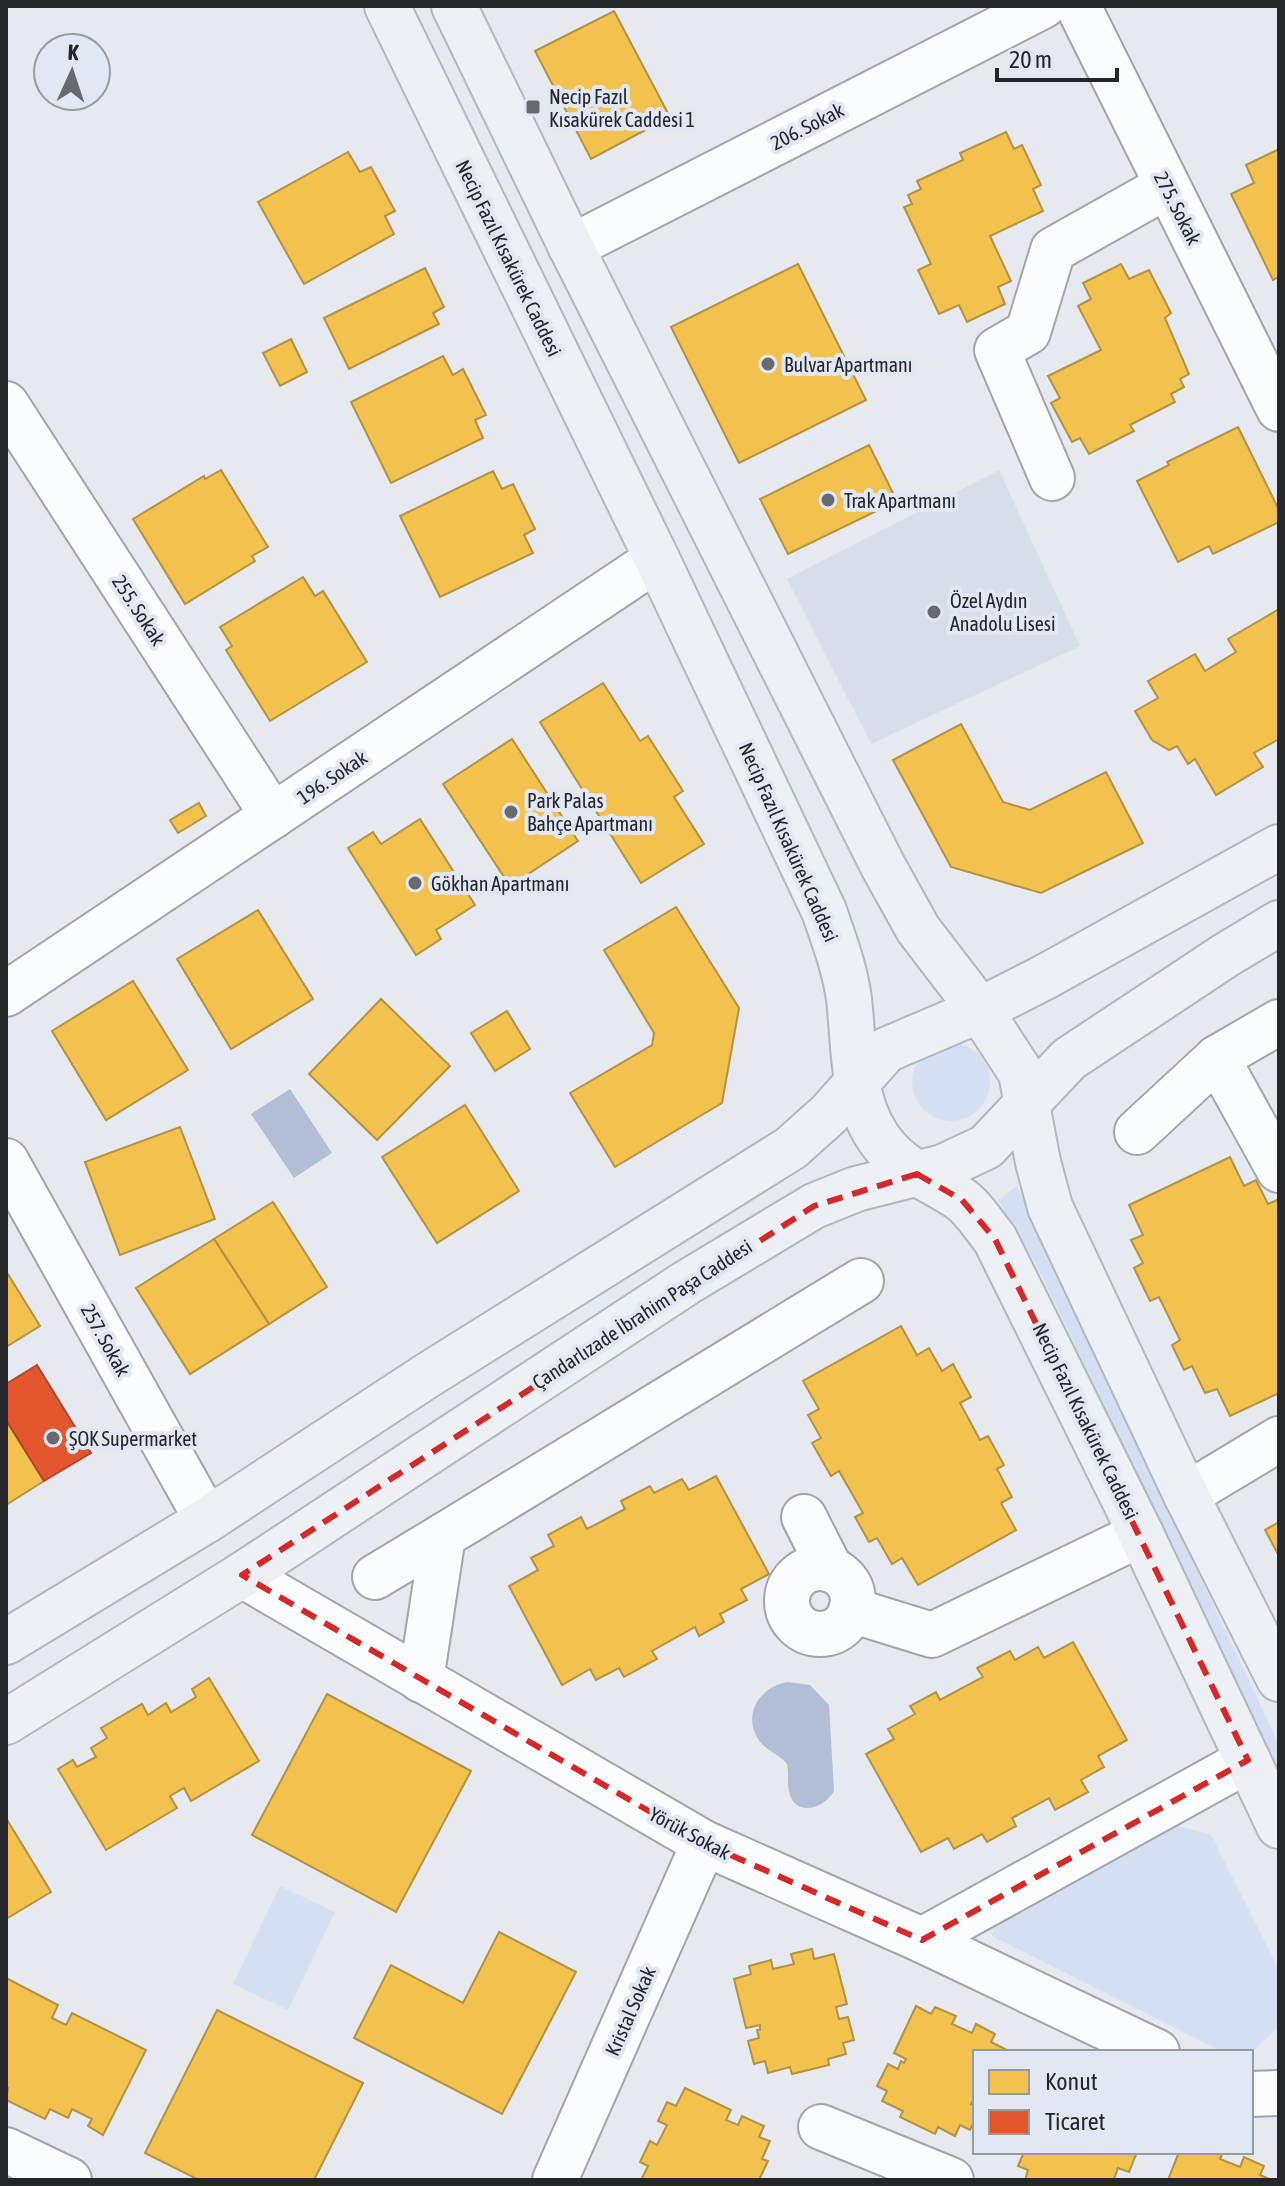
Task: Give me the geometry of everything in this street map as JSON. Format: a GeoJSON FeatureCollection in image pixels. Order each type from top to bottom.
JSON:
{"type":"FeatureCollection","features":[{"type":"Feature","properties":{"kind":"main road","name":"Necip Fazıl Kısakürek Caddesi"},"geometry":{"type":"LineString","coordinates":[[387,6],[657,559],[824,911],[839,954],[849,999],[857,1084],[869,1119],[887,1149],[917,1174],[962,1200],[995,1239],[1141,1534],[1279,1826]]}},
{"type":"Feature","properties":{"kind":"main road"},"geometry":{"type":"LineString","coordinates":[[454,6],[571,247],[883,866],[918,929],[980,1010],[1021,1073],[1050,1207],[1186,1495],[1279,1679]]}},
{"type":"Feature","properties":{"kind":"main road"},"geometry":{"type":"LineString","coordinates":[[6,1642],[207,1520],[428,1375],[791,1148],[857,1084],[886,1050],[980,1010],[1279,847]]}},
{"type":"Feature","properties":{"kind":"main road","name":"Çandarlızade İbrahim Paşa Caddesi"},"geometry":{"type":"LineString","coordinates":[[6,1722],[242,1575],[686,1283],[801,1214],[856,1189],[943,1167],[986,1147],[1069,1059],[1279,923]]}},
{"type":"Feature","properties":{"kind":"street","name":"206. Sokak"},"geometry":{"type":"LineString","coordinates":[[571,247],[1043,6]]}},
{"type":"Feature","properties":{"kind":"street","name":"275. Sokak"},"geometry":{"type":"LineString","coordinates":[[1078,6],[1279,409]]}},
{"type":"Feature","properties":{"kind":"street"},"geometry":{"type":"LineString","coordinates":[[1052,478],[997,350],[1028,332],[1053,250],[1167,186]]}},
{"type":"Feature","properties":{"kind":"street","name":"255. Sokak"},"geometry":{"type":"LineString","coordinates":[[11,422],[273,816]]}},
{"type":"Feature","properties":{"kind":"street","name":"196. Sokak"},"geometry":{"type":"LineString","coordinates":[[6,994],[657,559]]}},
{"type":"Feature","properties":{"kind":"street"},"geometry":{"type":"LineString","coordinates":[[1137,1132],[1217,1058],[1279,1022]]}},
{"type":"Feature","properties":{"kind":"street"},"geometry":{"type":"LineString","coordinates":[[1217,1058],[1279,1170]]}},
{"type":"Feature","properties":{"kind":"street","name":"257. Sokak"},"geometry":{"type":"LineString","coordinates":[[6,1161],[207,1520]]}},
{"type":"Feature","properties":{"kind":"street"},"geometry":{"type":"LineString","coordinates":[[375,1577],[861,1281]]}},
{"type":"Feature","properties":{"kind":"street"},"geometry":{"type":"LineString","coordinates":[[1186,1495],[1279,1439]]}},
{"type":"Feature","properties":{"kind":"street"},"geometry":{"type":"LineString","coordinates":[[804,1517],[831,1570]]}},
{"type":"Feature","properties":{"kind":"street"},"geometry":{"type":"LineString","coordinates":[[851,1610],[932,1635],[1141,1534]]}},
{"type":"Feature","properties":{"kind":"street"},"geometry":{"type":"LineString","coordinates":[[421,1680],[443,1536]]}},
{"type":"Feature","properties":{"kind":"street"},"geometry":{"type":"LineString","coordinates":[[812,1569],[831,1570],[840,1575],[851,1591],[851,1610],[841,1626],[822,1633],[804,1630],[790,1616],[787,1597],[795,1579],[812,1569]]}},
{"type":"Feature","properties":{"kind":"street","name":"Yörük Sokak"},"geometry":{"type":"LineString","coordinates":[[242,1575],[704,1843],[922,1940],[1153,2050]]}},
{"type":"Feature","properties":{"kind":"street"},"geometry":{"type":"LineString","coordinates":[[922,1940],[1248,1760]]}},
{"type":"Feature","properties":{"kind":"street","name":"Kristal Sokak"},"geometry":{"type":"LineString","coordinates":[[555,2180],[704,1843]]}},
{"type":"Feature","properties":{"kind":"street"},"geometry":{"type":"LineString","coordinates":[[1253,2094],[1279,2093]]}},
{"type":"Feature","properties":{"kind":"street"},"geometry":{"type":"LineString","coordinates":[[821,2127],[951,2180]]}},
{"type":"Feature","properties":{"kind":"street"},"geometry":{"type":"LineString","coordinates":[[6,2150],[69,2180]]}},
{"type":"Feature","properties":{"kind":"highlighted area"},"geometry":{"type":"Polygon","coordinates":[[[917,1174],[962,1200],[995,1239],[1248,1760],[922,1940],[704,1843],[242,1575],[814,1206],[917,1174]]]}},
{"type":"Feature","properties":{"kind":"shaded area","name":"Özel Aydın Anadolu Lisesi"},"geometry":{"type":"Polygon","coordinates":[[[999,470],[1080,646],[871,744],[787,579],[999,470]]]}},
{"type":"Feature","properties":{"kind":"shaded area"},"geometry":{"type":"Polygon","coordinates":[[[951,1043],[966,1046],[979,1054],[987,1067],[990,1082],[987,1097],[979,1110],[966,1118],[951,1121],[936,1118],[923,1110],[915,1097],[912,1082],[915,1067],[923,1054],[936,1046],[951,1043]]]}},
{"type":"Feature","properties":{"kind":"shaded area"},"geometry":{"type":"Polygon","coordinates":[[[290,1089],[332,1153],[294,1178],[251,1114],[290,1089]]]}},
{"type":"Feature","properties":{"kind":"shaded area"},"geometry":{"type":"Polygon","coordinates":[[[1017,1186],[1279,1744],[1279,1770],[1035,1262],[998,1200],[1017,1186]]]}},
{"type":"Feature","properties":{"kind":"shaded area"},"geometry":{"type":"Polygon","coordinates":[[[788,1682],[810,1685],[829,1705],[834,1791],[823,1802],[810,1808],[797,1805],[792,1799],[788,1788],[787,1764],[761,1743],[752,1720],[753,1711],[762,1695],[788,1682]]]}},
{"type":"Feature","properties":{"kind":"shaded area"},"geometry":{"type":"Polygon","coordinates":[[[1162,1821],[1211,1835],[1279,1970],[1279,2026],[1253,2051],[1219,2050],[992,1936],[993,1929],[1162,1821]]]}},
{"type":"Feature","properties":{"kind":"shaded area"},"geometry":{"type":"Polygon","coordinates":[[[280,1886],[335,1912],[288,2010],[233,1984],[280,1886]]]}},
{"type":"Feature","properties":{"kind":"building: Konut"},"geometry":{"type":"Polygon","coordinates":[[[614,11],[670,117],[591,159],[535,51],[614,11]]]}},
{"type":"Feature","properties":{"kind":"building: Konut"},"geometry":{"type":"Polygon","coordinates":[[[1006,132],[1014,149],[1022,145],[1041,185],[1033,189],[1043,211],[990,236],[1011,281],[998,287],[1005,304],[967,322],[959,305],[939,314],[918,270],[931,264],[904,207],[912,204],[908,195],[921,189],[917,181],[963,160],[960,153],[1006,132]]]}},
{"type":"Feature","properties":{"kind":"building: Konut"},"geometry":{"type":"Polygon","coordinates":[[[1279,149],[1279,277],[1273,280],[1231,194],[1254,183],[1246,165],[1279,149]]]}},
{"type":"Feature","properties":{"kind":"building: Konut"},"geometry":{"type":"Polygon","coordinates":[[[348,152],[360,172],[371,167],[395,211],[385,216],[394,234],[304,284],[258,202],[348,152]]]}},
{"type":"Feature","properties":{"kind":"building: Konut","name":"Bulvar Apartmanı"},"geometry":{"type":"Polygon","coordinates":[[[798,264],[866,400],[739,463],[671,327],[798,264]]]}},
{"type":"Feature","properties":{"kind":"building: Konut"},"geometry":{"type":"Polygon","coordinates":[[[1121,264],[1129,279],[1149,270],[1171,313],[1165,318],[1189,374],[1180,379],[1184,387],[1171,394],[1175,402],[1130,425],[1134,431],[1089,454],[1080,438],[1072,442],[1051,403],[1060,398],[1048,376],[1101,350],[1078,306],[1091,299],[1083,283],[1121,264]]]}},
{"type":"Feature","properties":{"kind":"building: Konut"},"geometry":{"type":"Polygon","coordinates":[[[425,268],[444,307],[433,313],[439,324],[349,369],[324,318],[425,268]]]}},
{"type":"Feature","properties":{"kind":"building: Konut"},"geometry":{"type":"Polygon","coordinates":[[[291,339],[307,372],[280,386],[263,353],[291,339]]]}},
{"type":"Feature","properties":{"kind":"building: Konut"},"geometry":{"type":"Polygon","coordinates":[[[443,356],[453,375],[463,369],[486,415],[475,420],[483,438],[391,483],[351,402],[443,356]]]}},
{"type":"Feature","properties":{"kind":"building: Konut"},"geometry":{"type":"Polygon","coordinates":[[[1238,427],[1279,510],[1279,522],[1213,554],[1209,546],[1178,562],[1137,481],[1169,465],[1167,462],[1238,427]]]}},
{"type":"Feature","properties":{"kind":"building: Konut","name":"Trak Apartmanı"},"geometry":{"type":"Polygon","coordinates":[[[869,445],[897,501],[788,554],[760,499],[869,445]]]}},
{"type":"Feature","properties":{"kind":"building: Konut"},"geometry":{"type":"Polygon","coordinates":[[[221,470],[268,547],[252,556],[255,561],[185,604],[133,519],[204,476],[205,479],[221,470]]]}},
{"type":"Feature","properties":{"kind":"building: Konut"},"geometry":{"type":"Polygon","coordinates":[[[493,471],[502,489],[513,484],[535,529],[524,535],[533,553],[440,597],[400,516],[493,471]]]}},
{"type":"Feature","properties":{"kind":"building: Konut"},"geometry":{"type":"Polygon","coordinates":[[[303,577],[315,596],[323,591],[367,662],[270,721],[226,650],[232,646],[220,627],[303,577]]]}},
{"type":"Feature","properties":{"kind":"building: Konut"},"geometry":{"type":"Polygon","coordinates":[[[1279,609],[1279,739],[1254,753],[1263,767],[1216,795],[1195,759],[1188,764],[1177,746],[1169,750],[1152,740],[1135,711],[1158,698],[1148,681],[1195,654],[1205,671],[1236,652],[1228,639],[1279,609]]]}},
{"type":"Feature","properties":{"kind":"building: Konut"},"geometry":{"type":"Polygon","coordinates":[[[603,683],[640,741],[648,736],[683,791],[674,797],[704,844],[641,883],[540,722],[603,683]]]}},
{"type":"Feature","properties":{"kind":"building: Konut"},"geometry":{"type":"Polygon","coordinates":[[[961,724],[1003,802],[1030,810],[1106,772],[1143,843],[1041,893],[951,867],[893,760],[961,724]]]}},
{"type":"Feature","properties":{"kind":"building: Konut","name":"Park Palas Bahçe Apartmanı"},"geometry":{"type":"Polygon","coordinates":[[[512,739],[578,841],[510,886],[443,784],[512,739]]]}},
{"type":"Feature","properties":{"kind":"building: Konut"},"geometry":{"type":"Polygon","coordinates":[[[199,803],[206,816],[178,833],[170,820],[199,803]]]}},
{"type":"Feature","properties":{"kind":"building: Konut","name":"Gökhan Apartmanı"},"geometry":{"type":"Polygon","coordinates":[[[420,819],[475,905],[436,930],[441,939],[416,955],[348,848],[373,832],[381,844],[420,819]]]}},
{"type":"Feature","properties":{"kind":"building: Konut"},"geometry":{"type":"Polygon","coordinates":[[[676,907],[739,1008],[722,1103],[615,1167],[570,1093],[652,1045],[654,1033],[604,950],[676,907]]]}},
{"type":"Feature","properties":{"kind":"building: Konut"},"geometry":{"type":"Polygon","coordinates":[[[258,910],[313,999],[231,1049],[177,959],[258,910]]]}},
{"type":"Feature","properties":{"kind":"building: Konut"},"geometry":{"type":"Polygon","coordinates":[[[133,981],[188,1070],[106,1120],[52,1031],[133,981]]]}},
{"type":"Feature","properties":{"kind":"building: Konut"},"geometry":{"type":"Polygon","coordinates":[[[381,999],[450,1066],[377,1140],[309,1074],[381,999]]]}},
{"type":"Feature","properties":{"kind":"building: Konut"},"geometry":{"type":"Polygon","coordinates":[[[507,1011],[530,1049],[495,1071],[471,1033],[507,1011]]]}},
{"type":"Feature","properties":{"kind":"building: Konut"},"geometry":{"type":"Polygon","coordinates":[[[465,1105],[519,1191],[437,1243],[382,1157],[465,1105]]]}},
{"type":"Feature","properties":{"kind":"building: Konut"},"geometry":{"type":"Polygon","coordinates":[[[180,1127],[215,1219],[120,1255],[85,1162],[180,1127]]]}},
{"type":"Feature","properties":{"kind":"building: Konut"},"geometry":{"type":"Polygon","coordinates":[[[1230,1157],[1244,1186],[1256,1180],[1268,1204],[1279,1199],[1279,1393],[1230,1416],[1217,1389],[1205,1393],[1192,1366],[1184,1370],[1172,1345],[1180,1340],[1159,1297],[1150,1301],[1134,1268],[1143,1263],[1131,1240],[1143,1235],[1129,1205],[1230,1157]]]}},
{"type":"Feature","properties":{"kind":"building: Konut"},"geometry":{"type":"Polygon","coordinates":[[[273,1202],[327,1287],[269,1324],[214,1239],[273,1202]]]}},
{"type":"Feature","properties":{"kind":"building: Konut"},"geometry":{"type":"Polygon","coordinates":[[[214,1239],[269,1324],[190,1374],[136,1288],[214,1239]]]}},
{"type":"Feature","properties":{"kind":"building: Konut"},"geometry":{"type":"Polygon","coordinates":[[[6,1271],[40,1326],[6,1347],[6,1271]]]}},
{"type":"Feature","properties":{"kind":"building: Konut"},"geometry":{"type":"Polygon","coordinates":[[[901,1326],[917,1355],[929,1348],[942,1371],[953,1364],[971,1397],[960,1403],[980,1440],[988,1436],[1004,1465],[997,1469],[1012,1497],[1001,1503],[1016,1530],[918,1585],[902,1558],[892,1564],[877,1538],[869,1542],[855,1517],[863,1513],[839,1471],[831,1476],[812,1443],[821,1438],[808,1415],[819,1409],[803,1381],[901,1326]]]}},
{"type":"Feature","properties":{"kind":"building: Konut"},"geometry":{"type":"Polygon","coordinates":[[[6,1420],[44,1481],[6,1505],[6,1420]]]}},
{"type":"Feature","properties":{"kind":"building: Konut"},"geometry":{"type":"Polygon","coordinates":[[[716,1476],[769,1574],[741,1589],[747,1600],[720,1614],[724,1622],[699,1636],[695,1627],[652,1651],[657,1659],[624,1677],[619,1668],[596,1680],[590,1669],[562,1685],[509,1586],[538,1570],[531,1558],[554,1546],[548,1535],[581,1517],[587,1529],[625,1509],[621,1501],[650,1486],[654,1493],[682,1479],[689,1490],[716,1476]]]}},
{"type":"Feature","properties":{"kind":"building: Konut"},"geometry":{"type":"Polygon","coordinates":[[[1279,1522],[1279,1556],[1265,1530],[1279,1522]]]}},
{"type":"Feature","properties":{"kind":"building: Konut"},"geometry":{"type":"Polygon","coordinates":[[[1073,1642],[1127,1740],[1098,1756],[1104,1767],[1081,1780],[1088,1792],[1055,1810],[1049,1798],[1012,1818],[1016,1826],[987,1842],[982,1834],[954,1849],[948,1838],[921,1852],[866,1754],[894,1739],[888,1729],[915,1714],[910,1706],[936,1692],[940,1700],[983,1677],[977,1668],[1010,1651],[1015,1660],[1038,1647],[1044,1658],[1073,1642]]]}},
{"type":"Feature","properties":{"kind":"building: Konut"},"geometry":{"type":"Polygon","coordinates":[[[209,1678],[259,1761],[191,1801],[184,1788],[170,1796],[177,1808],[106,1850],[58,1769],[73,1760],[77,1767],[96,1757],[91,1748],[107,1738],[101,1728],[142,1704],[148,1715],[166,1703],[171,1712],[196,1697],[192,1689],[209,1678]]]}},
{"type":"Feature","properties":{"kind":"building: Konut"},"geometry":{"type":"Polygon","coordinates":[[[327,1694],[471,1771],[396,1912],[252,1835],[327,1694]]]}},
{"type":"Feature","properties":{"kind":"building: Konut"},"geometry":{"type":"Polygon","coordinates":[[[6,1818],[51,1892],[6,1919],[6,1818]]]}},
{"type":"Feature","properties":{"kind":"building: Konut"},"geometry":{"type":"Polygon","coordinates":[[[499,1932],[576,1972],[502,2114],[354,2038],[391,1965],[463,2003],[499,1932]]]}},
{"type":"Feature","properties":{"kind":"building: Konut"},"geometry":{"type":"Polygon","coordinates":[[[812,1949],[814,1959],[834,1954],[847,2004],[836,2007],[839,2019],[848,2017],[854,2040],[843,2043],[846,2054],[828,2059],[829,2065],[792,2074],[790,2067],[768,2073],[765,2061],[754,2064],[748,2041],[759,2038],[757,2030],[760,2030],[760,2025],[746,2028],[734,1979],[751,1974],[749,1966],[771,1960],[773,1969],[794,1964],[791,1954],[812,1949]]]}},
{"type":"Feature","properties":{"kind":"building: Konut"},"geometry":{"type":"Polygon","coordinates":[[[6,1978],[58,2005],[52,2018],[66,2025],[72,2013],[146,2050],[103,2135],[88,2126],[92,2119],[72,2109],[68,2118],[50,2109],[45,2119],[6,2100],[6,1978]]]}},
{"type":"Feature","properties":{"kind":"building: Konut"},"geometry":{"type":"Polygon","coordinates":[[[916,2006],[931,2014],[935,2007],[956,2016],[952,2024],[972,2033],[976,2024],[995,2034],[991,2042],[1007,2050],[973,2050],[973,2124],[970,2130],[960,2125],[955,2136],[938,2127],[935,2134],[900,2117],[903,2111],[882,2101],[887,2091],[877,2086],[888,2064],[898,2069],[901,2061],[904,2063],[906,2059],[894,2053],[916,2006]]]}},
{"type":"Feature","properties":{"kind":"building: Konut"},"geometry":{"type":"Polygon","coordinates":[[[217,2010],[363,2083],[314,2180],[199,2180],[145,2153],[217,2010]]]}},
{"type":"Feature","properties":{"kind":"building: Konut"},"geometry":{"type":"Polygon","coordinates":[[[685,2088],[731,2110],[726,2120],[738,2125],[742,2116],[764,2126],[759,2137],[770,2141],[762,2159],[768,2161],[759,2180],[641,2180],[648,2166],[640,2162],[650,2141],[657,2145],[667,2125],[658,2121],[667,2102],[676,2106],[685,2088]]]}},
{"type":"Feature","properties":{"kind":"building: Konut"},"geometry":{"type":"Polygon","coordinates":[[[1023,2154],[1136,2154],[1129,2172],[1118,2168],[1114,2179],[1117,2180],[1025,2180],[1028,2170],[1018,2166],[1023,2154]]]}},
{"type":"Feature","properties":{"kind":"building: Konut"},"geometry":{"type":"Polygon","coordinates":[[[1178,2154],[1222,2154],[1220,2159],[1240,2167],[1244,2157],[1264,2166],[1260,2175],[1272,2180],[1168,2180],[1178,2154]]]}},
{"type":"Feature","properties":{"kind":"building: Ticaret"},"geometry":{"type":"Polygon","coordinates":[[[37,1365],[91,1453],[44,1481],[6,1420],[6,1384],[37,1365]]]}},
{"type":"Feature","properties":{"kind":"place","name":"Necip Fazıl Kısakürek Caddesi 1"},"geometry":{"type":"Point","coordinates":[533,107]}},
{"type":"Feature","properties":{"kind":"place","name":"Bulvar Apartmanı"},"geometry":{"type":"Point","coordinates":[768,364]}},
{"type":"Feature","properties":{"kind":"place","name":"Trak Apartmanı"},"geometry":{"type":"Point","coordinates":[828,500]}},
{"type":"Feature","properties":{"kind":"place","name":"Özel Aydın Anadolu Lisesi"},"geometry":{"type":"Point","coordinates":[934,612]}},
{"type":"Feature","properties":{"kind":"place","name":"Park Palas Bahçe Apartmanı"},"geometry":{"type":"Point","coordinates":[511,812]}},
{"type":"Feature","properties":{"kind":"place","name":"Gökhan Apartmanı"},"geometry":{"type":"Point","coordinates":[415,883]}},
{"type":"Feature","properties":{"kind":"place","name":"ŞOK Supermarket"},"geometry":{"type":"Point","coordinates":[53,1438]}}]}
